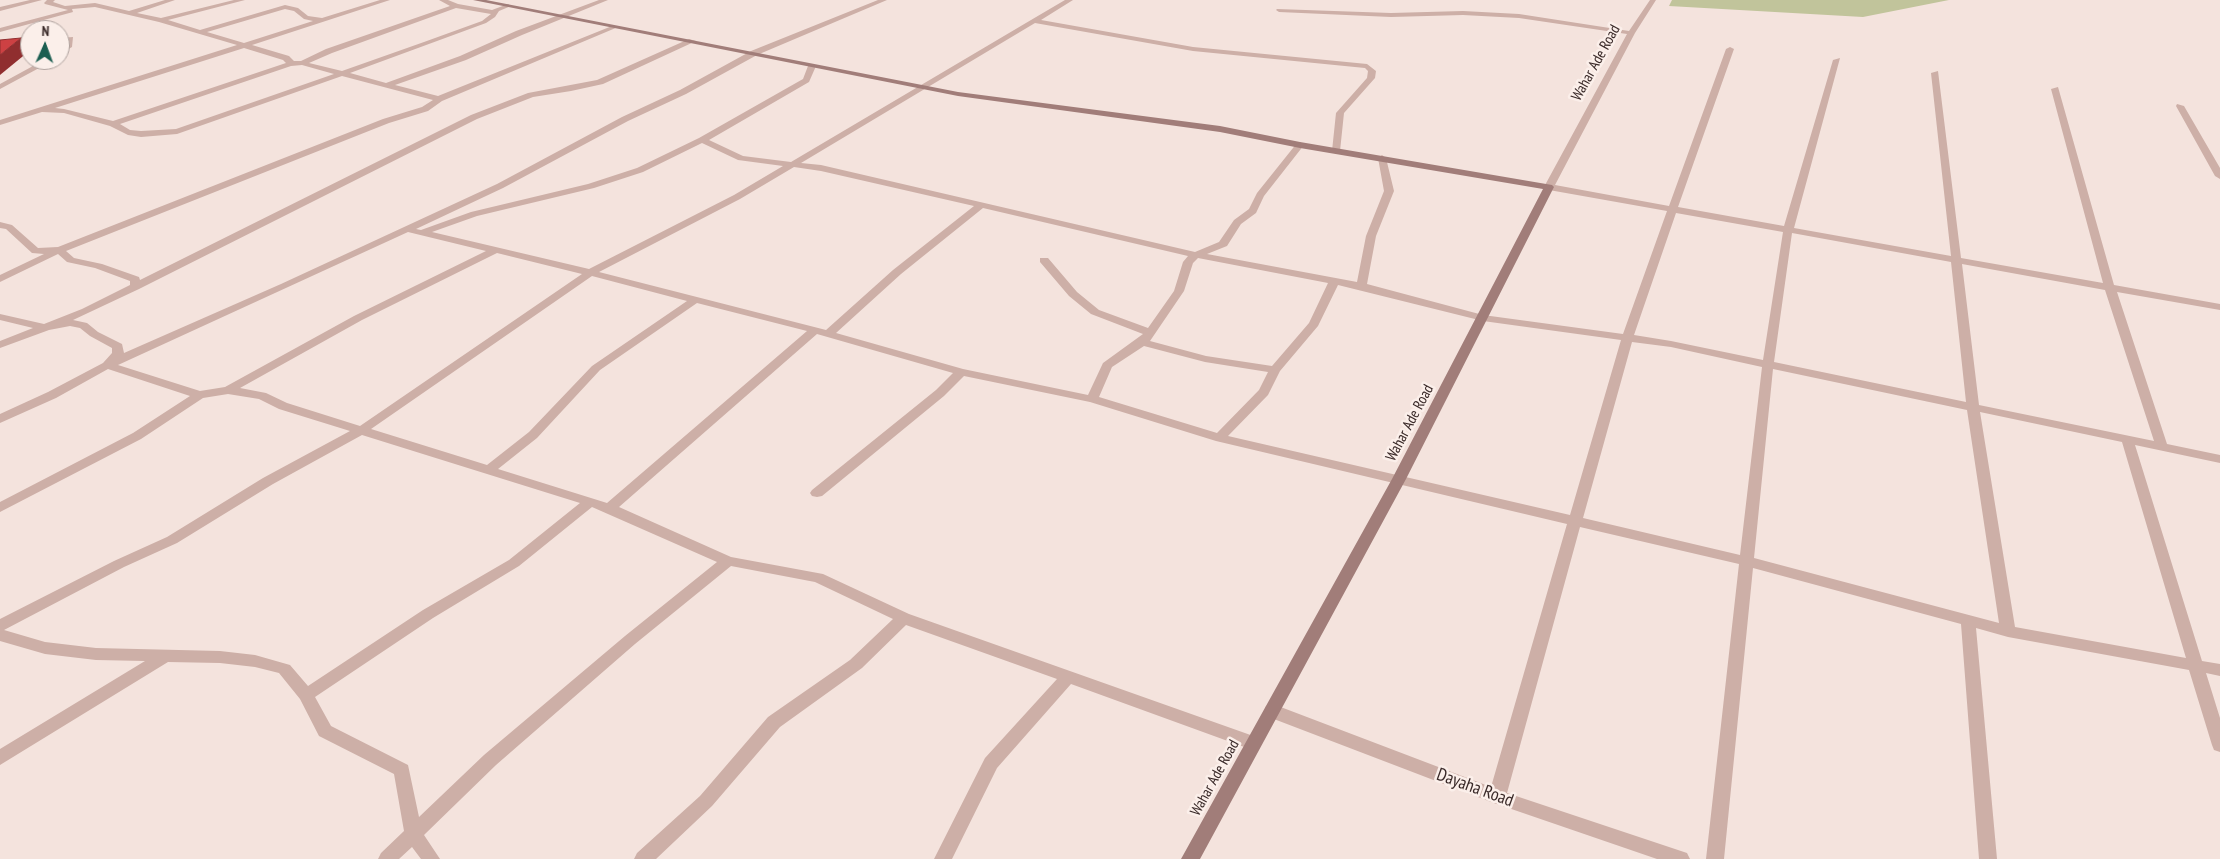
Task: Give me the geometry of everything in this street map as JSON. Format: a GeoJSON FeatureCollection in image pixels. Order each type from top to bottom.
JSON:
{"type":"FeatureCollection","features":[{"type":"Feature","properties":{"kind":"street"},"geometry":{"type":"LineString","coordinates":[[0,9],[39,0]]}},
{"type":"Feature","properties":{"kind":"street"},"geometry":{"type":"LineString","coordinates":[[52,0],[47,3],[65,8],[94,5],[161,20],[286,58],[290,60],[290,64]]}},
{"type":"Feature","properties":{"kind":"street"},"geometry":{"type":"LineString","coordinates":[[0,30],[114,0]]}},
{"type":"Feature","properties":{"kind":"street"},"geometry":{"type":"LineString","coordinates":[[126,13],[172,0]]}},
{"type":"Feature","properties":{"kind":"street"},"geometry":{"type":"LineString","coordinates":[[161,20],[242,0]]}},
{"type":"Feature","properties":{"kind":"street"},"geometry":{"type":"LineString","coordinates":[[0,123],[387,0]]}},
{"type":"Feature","properties":{"kind":"street"},"geometry":{"type":"LineString","coordinates":[[442,0],[456,6],[496,13]]}},
{"type":"Feature","properties":{"kind":"street"},"geometry":{"type":"LineString","coordinates":[[476,0],[754,53],[924,88],[1220,129],[1300,145],[1549,187],[2220,307]]}},
{"type":"Feature","properties":{"kind":"street"},"geometry":{"type":"LineString","coordinates":[[387,85],[464,58],[605,0]]}},
{"type":"Feature","properties":{"kind":"street"},"geometry":{"type":"LineString","coordinates":[[0,419],[52,395],[107,365],[285,286],[500,186],[625,119],[684,92],[754,53],[884,0]]}},
{"type":"Feature","properties":{"kind":"street"},"geometry":{"type":"LineString","coordinates":[[0,626],[119,564],[172,540],[268,481],[362,430],[590,273],[736,197],[924,88],[1070,0]]}},
{"type":"Feature","properties":{"kind":"street","name":"Wahar Ade Road"},"geometry":{"type":"LineString","coordinates":[[1190,859],[1399,479],[1484,318],[1549,187],[1631,33],[1653,0]]}},
{"type":"Feature","properties":{"kind":"street"},"geometry":{"type":"LineString","coordinates":[[113,124],[290,64],[302,63],[329,51],[456,6]]}},
{"type":"Feature","properties":{"kind":"street"},"geometry":{"type":"LineString","coordinates":[[43,110],[64,111],[113,124],[128,132],[141,134],[177,131],[484,22],[496,13],[496,10],[508,6]]}},
{"type":"Feature","properties":{"kind":"street"},"geometry":{"type":"LineString","coordinates":[[199,32],[285,7],[296,9],[306,18],[323,20]]}},
{"type":"Feature","properties":{"kind":"street"},"geometry":{"type":"LineString","coordinates":[[1279,10],[1382,14],[1463,13],[1510,15],[1631,33]]}},
{"type":"Feature","properties":{"kind":"street"},"geometry":{"type":"LineString","coordinates":[[1033,21],[1105,32],[1193,49],[1367,66],[1372,71],[1371,78],[1340,113],[1336,150]]}},
{"type":"Feature","properties":{"kind":"street"},"geometry":{"type":"LineString","coordinates":[[0,279],[59,250],[386,121],[425,109],[439,99],[614,27]]}},
{"type":"Feature","properties":{"kind":"street"},"geometry":{"type":"LineString","coordinates":[[0,345],[86,311],[474,117],[531,95],[571,89],[600,82],[692,41]]}},
{"type":"Feature","properties":{"kind":"street"},"geometry":{"type":"LineString","coordinates":[[0,48],[20,45]]}},
{"type":"Feature","properties":{"kind":"street"},"geometry":{"type":"LineString","coordinates":[[1497,797],[1627,338],[1730,49]]}},
{"type":"Feature","properties":{"kind":"street"},"geometry":{"type":"LineString","coordinates":[[1715,859],[1768,364],[1788,230],[1837,60]]}},
{"type":"Feature","properties":{"kind":"street"},"geometry":{"type":"LineString","coordinates":[[302,63],[439,99]]}},
{"type":"Feature","properties":{"kind":"street"},"geometry":{"type":"LineString","coordinates":[[421,232],[474,214],[591,186],[640,170],[702,140],[806,80],[812,66]]}},
{"type":"Feature","properties":{"kind":"street"},"geometry":{"type":"LineString","coordinates":[[0,87],[31,70]]}},
{"type":"Feature","properties":{"kind":"street"},"geometry":{"type":"LineString","coordinates":[[1935,73],[1974,407],[2008,631]]}},
{"type":"Feature","properties":{"kind":"street"},"geometry":{"type":"LineString","coordinates":[[2055,89],[2110,288],[2162,447]]}},
{"type":"Feature","properties":{"kind":"street"},"geometry":{"type":"LineString","coordinates":[[2180,106],[2220,176]]}},
{"type":"Feature","properties":{"kind":"street"},"geometry":{"type":"LineString","coordinates":[[702,140],[741,158],[821,168],[1196,255],[1361,286],[1484,318],[1671,344],[2220,459]]}},
{"type":"Feature","properties":{"kind":"street"},"geometry":{"type":"LineString","coordinates":[[1092,398],[1107,365],[1142,342],[1151,333],[1179,291],[1188,262],[1196,255],[1223,244],[1237,222],[1253,211],[1260,195],[1300,145]]}},
{"type":"Feature","properties":{"kind":"street"},"geometry":{"type":"LineString","coordinates":[[1361,286],[1371,236],[1389,191],[1382,158]]}},
{"type":"Feature","properties":{"kind":"street"},"geometry":{"type":"LineString","coordinates":[[828,334],[897,272],[981,205]]}},
{"type":"Feature","properties":{"kind":"street"},"geometry":{"type":"LineString","coordinates":[[0,225],[9,227],[36,251],[59,250],[71,260],[98,266],[136,279],[135,287]]}},
{"type":"Feature","properties":{"kind":"street"},"geometry":{"type":"LineString","coordinates":[[406,229],[815,330],[961,372],[1092,398],[1220,438],[1746,562],[2008,631],[2220,670]]}},
{"type":"Feature","properties":{"kind":"street"},"geometry":{"type":"LineString","coordinates":[[228,390],[358,318],[496,250]]}},
{"type":"Feature","properties":{"kind":"street"},"geometry":{"type":"LineString","coordinates":[[1044,260],[1073,294],[1095,312],[1112,320],[1151,333]]}},
{"type":"Feature","properties":{"kind":"street"},"geometry":{"type":"LineString","coordinates":[[1220,438],[1264,392],[1275,370],[1314,324],[1334,281]]}},
{"type":"Feature","properties":{"kind":"street"},"geometry":{"type":"LineString","coordinates":[[489,470],[533,435],[596,368],[695,300]]}},
{"type":"Feature","properties":{"kind":"street"},"geometry":{"type":"LineString","coordinates":[[0,317],[44,327],[70,323],[83,325],[94,334],[118,346],[118,354],[107,365]]}},
{"type":"Feature","properties":{"kind":"street"},"geometry":{"type":"LineString","coordinates":[[609,508],[815,330]]}},
{"type":"Feature","properties":{"kind":"street"},"geometry":{"type":"LineString","coordinates":[[1142,342],[1205,359],[1275,370]]}},
{"type":"Feature","properties":{"kind":"street"},"geometry":{"type":"LineString","coordinates":[[107,365],[199,395]]}},
{"type":"Feature","properties":{"kind":"street"},"geometry":{"type":"LineString","coordinates":[[818,493],[940,394],[961,372]]}},
{"type":"Feature","properties":{"kind":"street"},"geometry":{"type":"LineString","coordinates":[[0,508],[137,436],[199,395],[228,390],[244,391],[262,396],[283,406],[609,508],[728,561],[818,578],[904,618],[1253,743]]}},
{"type":"Feature","properties":{"kind":"street"},"geometry":{"type":"LineString","coordinates":[[2127,439],[2220,744]]}},
{"type":"Feature","properties":{"kind":"street"},"geometry":{"type":"LineString","coordinates":[[306,695],[428,614],[514,563],[590,502]]}},
{"type":"Feature","properties":{"kind":"street"},"geometry":{"type":"LineString","coordinates":[[387,859],[490,760],[630,640],[728,561]]}},
{"type":"Feature","properties":{"kind":"street"},"geometry":{"type":"LineString","coordinates":[[643,859],[706,801],[774,722],[856,664],[904,618]]}},
{"type":"Feature","properties":{"kind":"street"},"geometry":{"type":"LineString","coordinates":[[1968,620],[1988,859]]}},
{"type":"Feature","properties":{"kind":"street"},"geometry":{"type":"LineString","coordinates":[[0,635],[45,648],[96,654],[220,656],[255,661],[284,669],[306,695],[325,731],[402,770],[413,833],[431,859]]}},
{"type":"Feature","properties":{"kind":"street"},"geometry":{"type":"LineString","coordinates":[[0,758],[165,656]]}},
{"type":"Feature","properties":{"kind":"street"},"geometry":{"type":"LineString","coordinates":[[943,859],[991,763],[1068,677]]}},
{"type":"Feature","properties":{"kind":"street","name":"Dayaha Road"},"geometry":{"type":"LineString","coordinates":[[1272,711],[1497,797],[1677,858]]}},
{"type":"Feature","properties":{"kind":"green space"},"geometry":{"type":"Polygon","coordinates":[[[1672,0],[1949,0],[1863,17],[1669,6],[1672,0]]]}},
{"type":"Feature","properties":{"kind":"building"},"geometry":{"type":"Polygon","coordinates":[[[20,38],[0,55],[0,40],[20,38]]]}}]}
